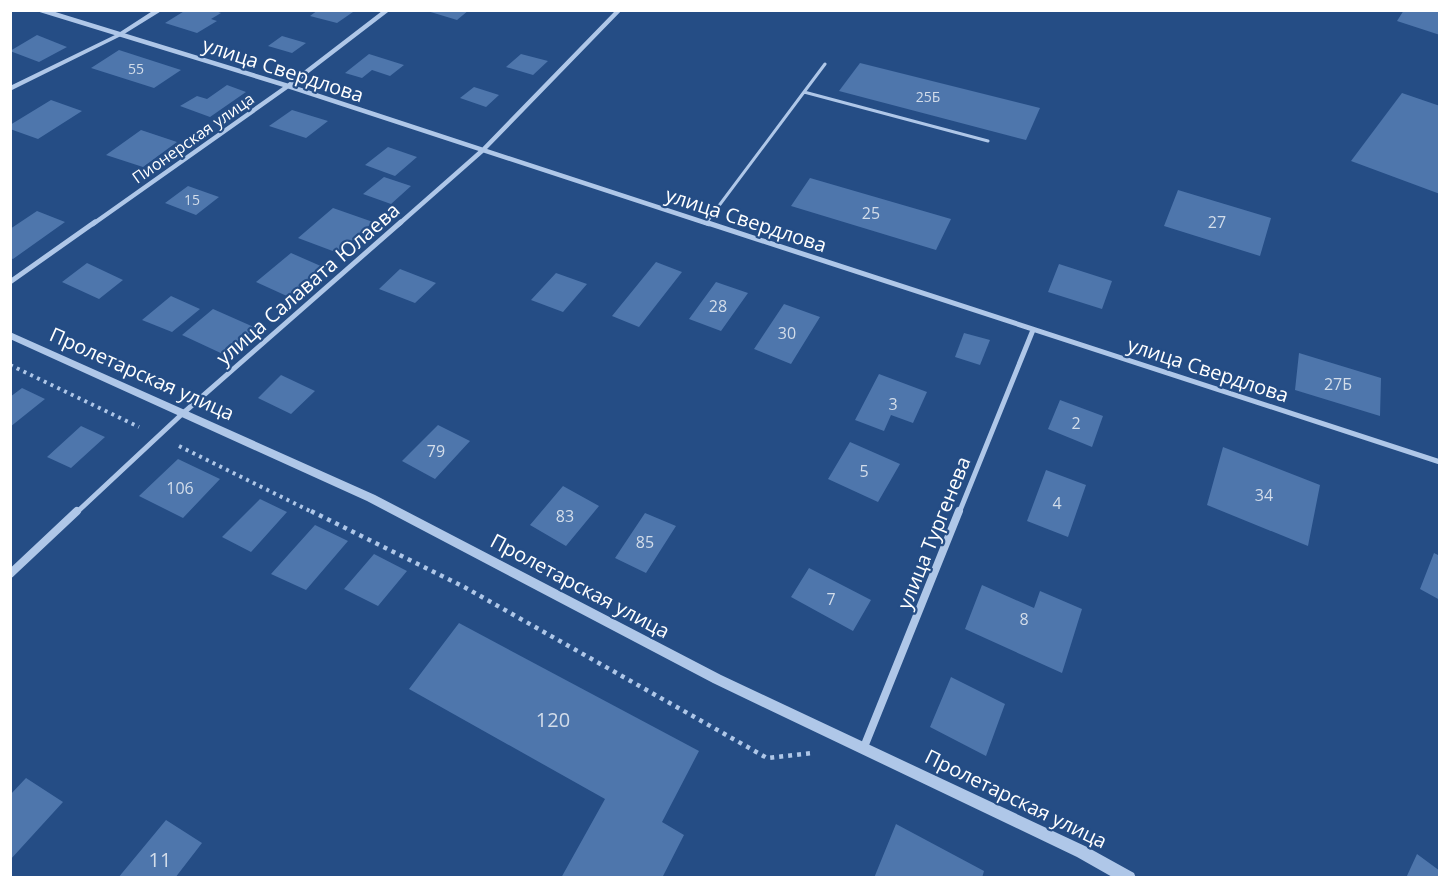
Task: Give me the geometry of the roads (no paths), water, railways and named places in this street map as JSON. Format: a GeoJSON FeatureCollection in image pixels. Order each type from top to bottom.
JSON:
{"type":"FeatureCollection","features":[{"type":"Feature","properties":{"kind":"street","name":"улица Свердлова"},"geometry":{"type":"LineString","coordinates":[[41,10],[288,86],[1440,462]]}},
{"type":"Feature","properties":{"kind":"street"},"geometry":{"type":"LineString","coordinates":[[10,89],[119,35],[160,10]]}},
{"type":"Feature","properties":{"kind":"street","name":"Пионерская улица"},"geometry":{"type":"LineString","coordinates":[[10,282],[288,86],[387,10]]}},
{"type":"Feature","properties":{"kind":"street","name":"улица Салавата Юлаева"},"geometry":{"type":"LineString","coordinates":[[10,574],[181,415],[483,150],[619,10]]}},
{"type":"Feature","properties":{"kind":"street","name":"улица Тургенева"},"geometry":{"type":"LineString","coordinates":[[864,747],[1034,330]]}},
{"type":"Feature","properties":{"kind":"street","name":"Пролетарская улица"},"geometry":{"type":"LineString","coordinates":[[10,335],[181,415],[371,498],[717,679],[1082,852],[1129,878]]}},
{"type":"Feature","properties":{"kind":"lane"},"geometry":{"type":"LineString","coordinates":[[706,223],[825,64]]}},
{"type":"Feature","properties":{"kind":"lane"},"geometry":{"type":"LineString","coordinates":[[804,92],[988,141]]}}]}
